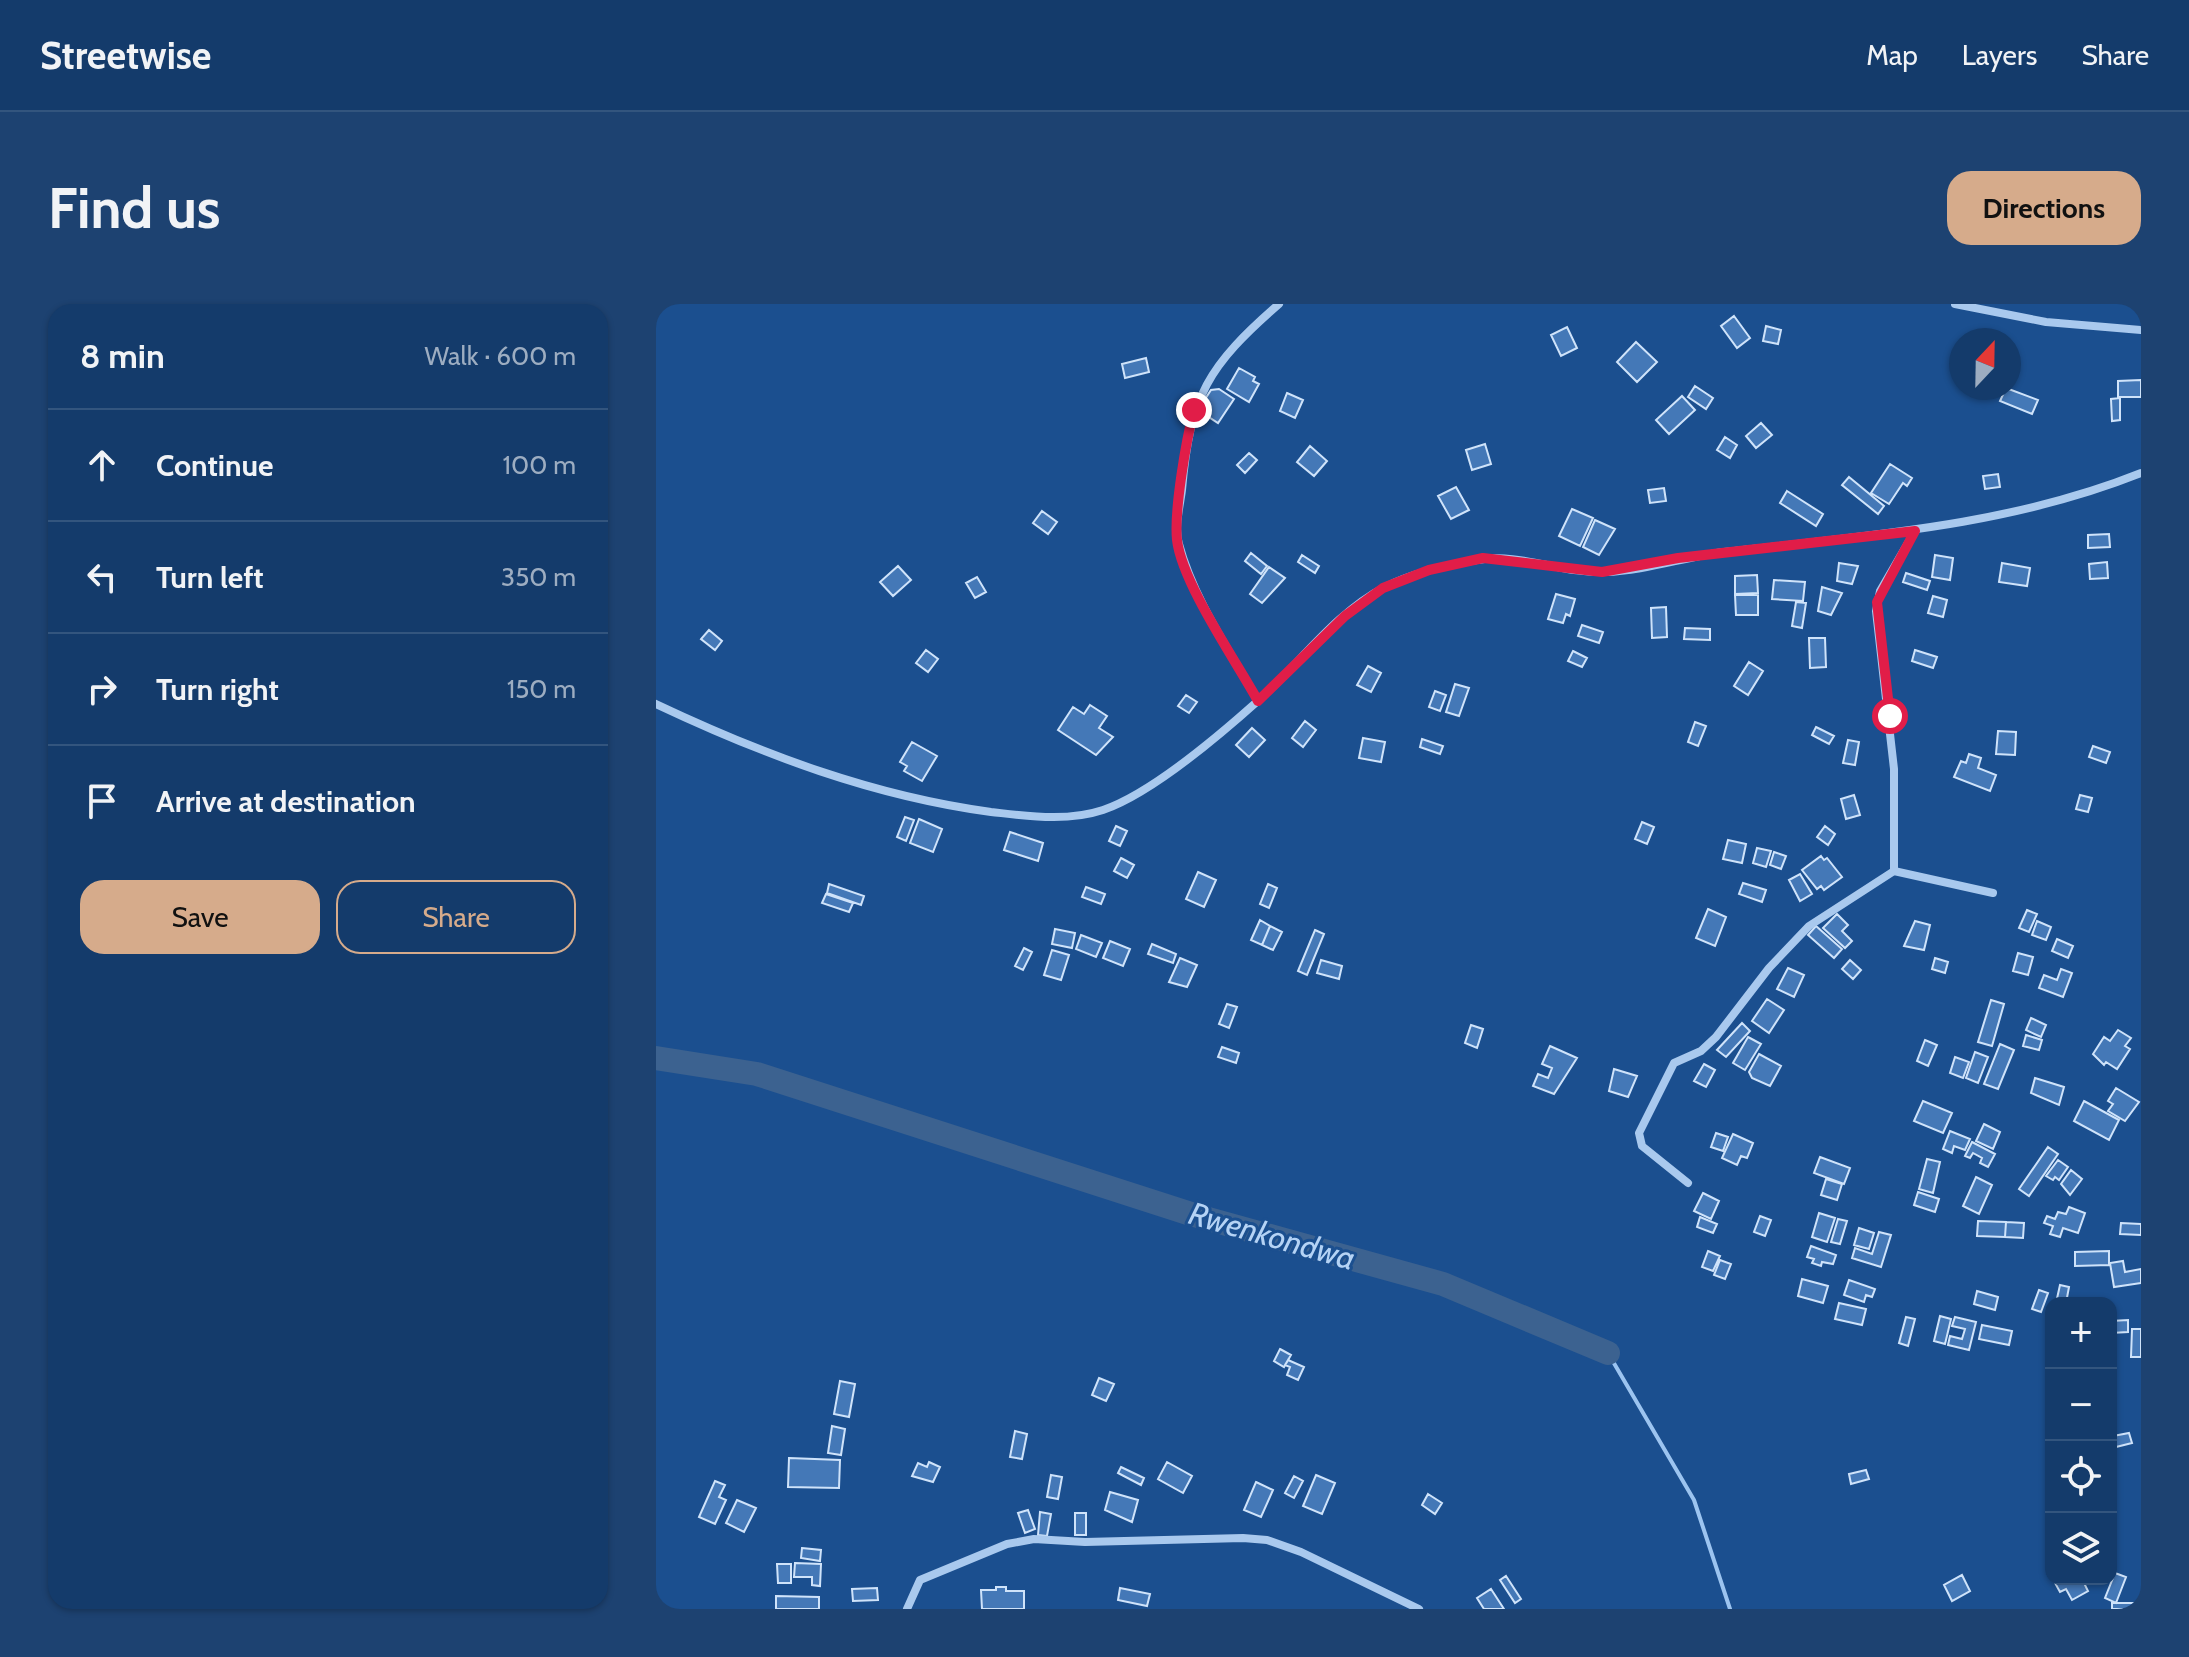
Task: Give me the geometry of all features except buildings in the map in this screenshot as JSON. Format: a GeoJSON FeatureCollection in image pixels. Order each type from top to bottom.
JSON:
{"type":"FeatureCollection","features":[{"type":"Feature","properties":{"kind":"street"},"geometry":{"type":"LineString","coordinates":[[1258,701],[1194,587],[1177,540],[1186,442],[1204,386],[1236,342],[1279,304]]}},
{"type":"Feature","properties":{"kind":"street"},"geometry":{"type":"LineString","coordinates":[[1955,304],[2046,322],[2141,330]]}},
{"type":"Feature","properties":{"kind":"street"},"geometry":{"type":"LineString","coordinates":[[656,704],[733,741],[822,773],[925,803],[1061,818],[1098,812],[1121,803],[1152,784],[1258,701],[1345,616],[1383,588],[1429,570],[1483,558],[1602,572],[1678,558],[1915,531],[2043,505],[2141,473]]}},
{"type":"Feature","properties":{"kind":"street"},"geometry":{"type":"LineString","coordinates":[[1894,871],[1894,769],[1876,611],[1880,591],[1915,531]]}},
{"type":"Feature","properties":{"kind":"street"},"geometry":{"type":"LineString","coordinates":[[1688,1183],[1638,1140],[1669,1069],[1716,1037],[1769,968],[1809,926],[1894,871],[1993,893]]}},
{"type":"Feature","properties":{"kind":"street"},"geometry":{"type":"LineString","coordinates":[[907,1609],[912,1591],[920,1580],[1007,1544],[1046,1538],[1085,1542],[1267,1540],[1301,1552],[1419,1609]]}},
{"type":"Feature","properties":{"kind":"waterway","name":"Rwenkondwa"},"geometry":{"type":"LineString","coordinates":[[656,1058],[757,1074],[1194,1215],[1443,1284],[1608,1353]]}},
{"type":"Feature","properties":{"kind":"waterway","name":"Rwenkondwa"},"geometry":{"type":"LineString","coordinates":[[1608,1353],[1694,1500],[1730,1609]]}},
{"type":"Feature","properties":{"kind":"route"},"geometry":{"type":"LineString","coordinates":[[1194,410],[1186,442],[1177,540],[1194,587],[1258,701],[1345,616],[1383,588],[1429,570],[1483,558],[1602,572],[1639,568],[1678,558],[1915,531],[1880,591],[1877,602],[1890,716]]}}]}
